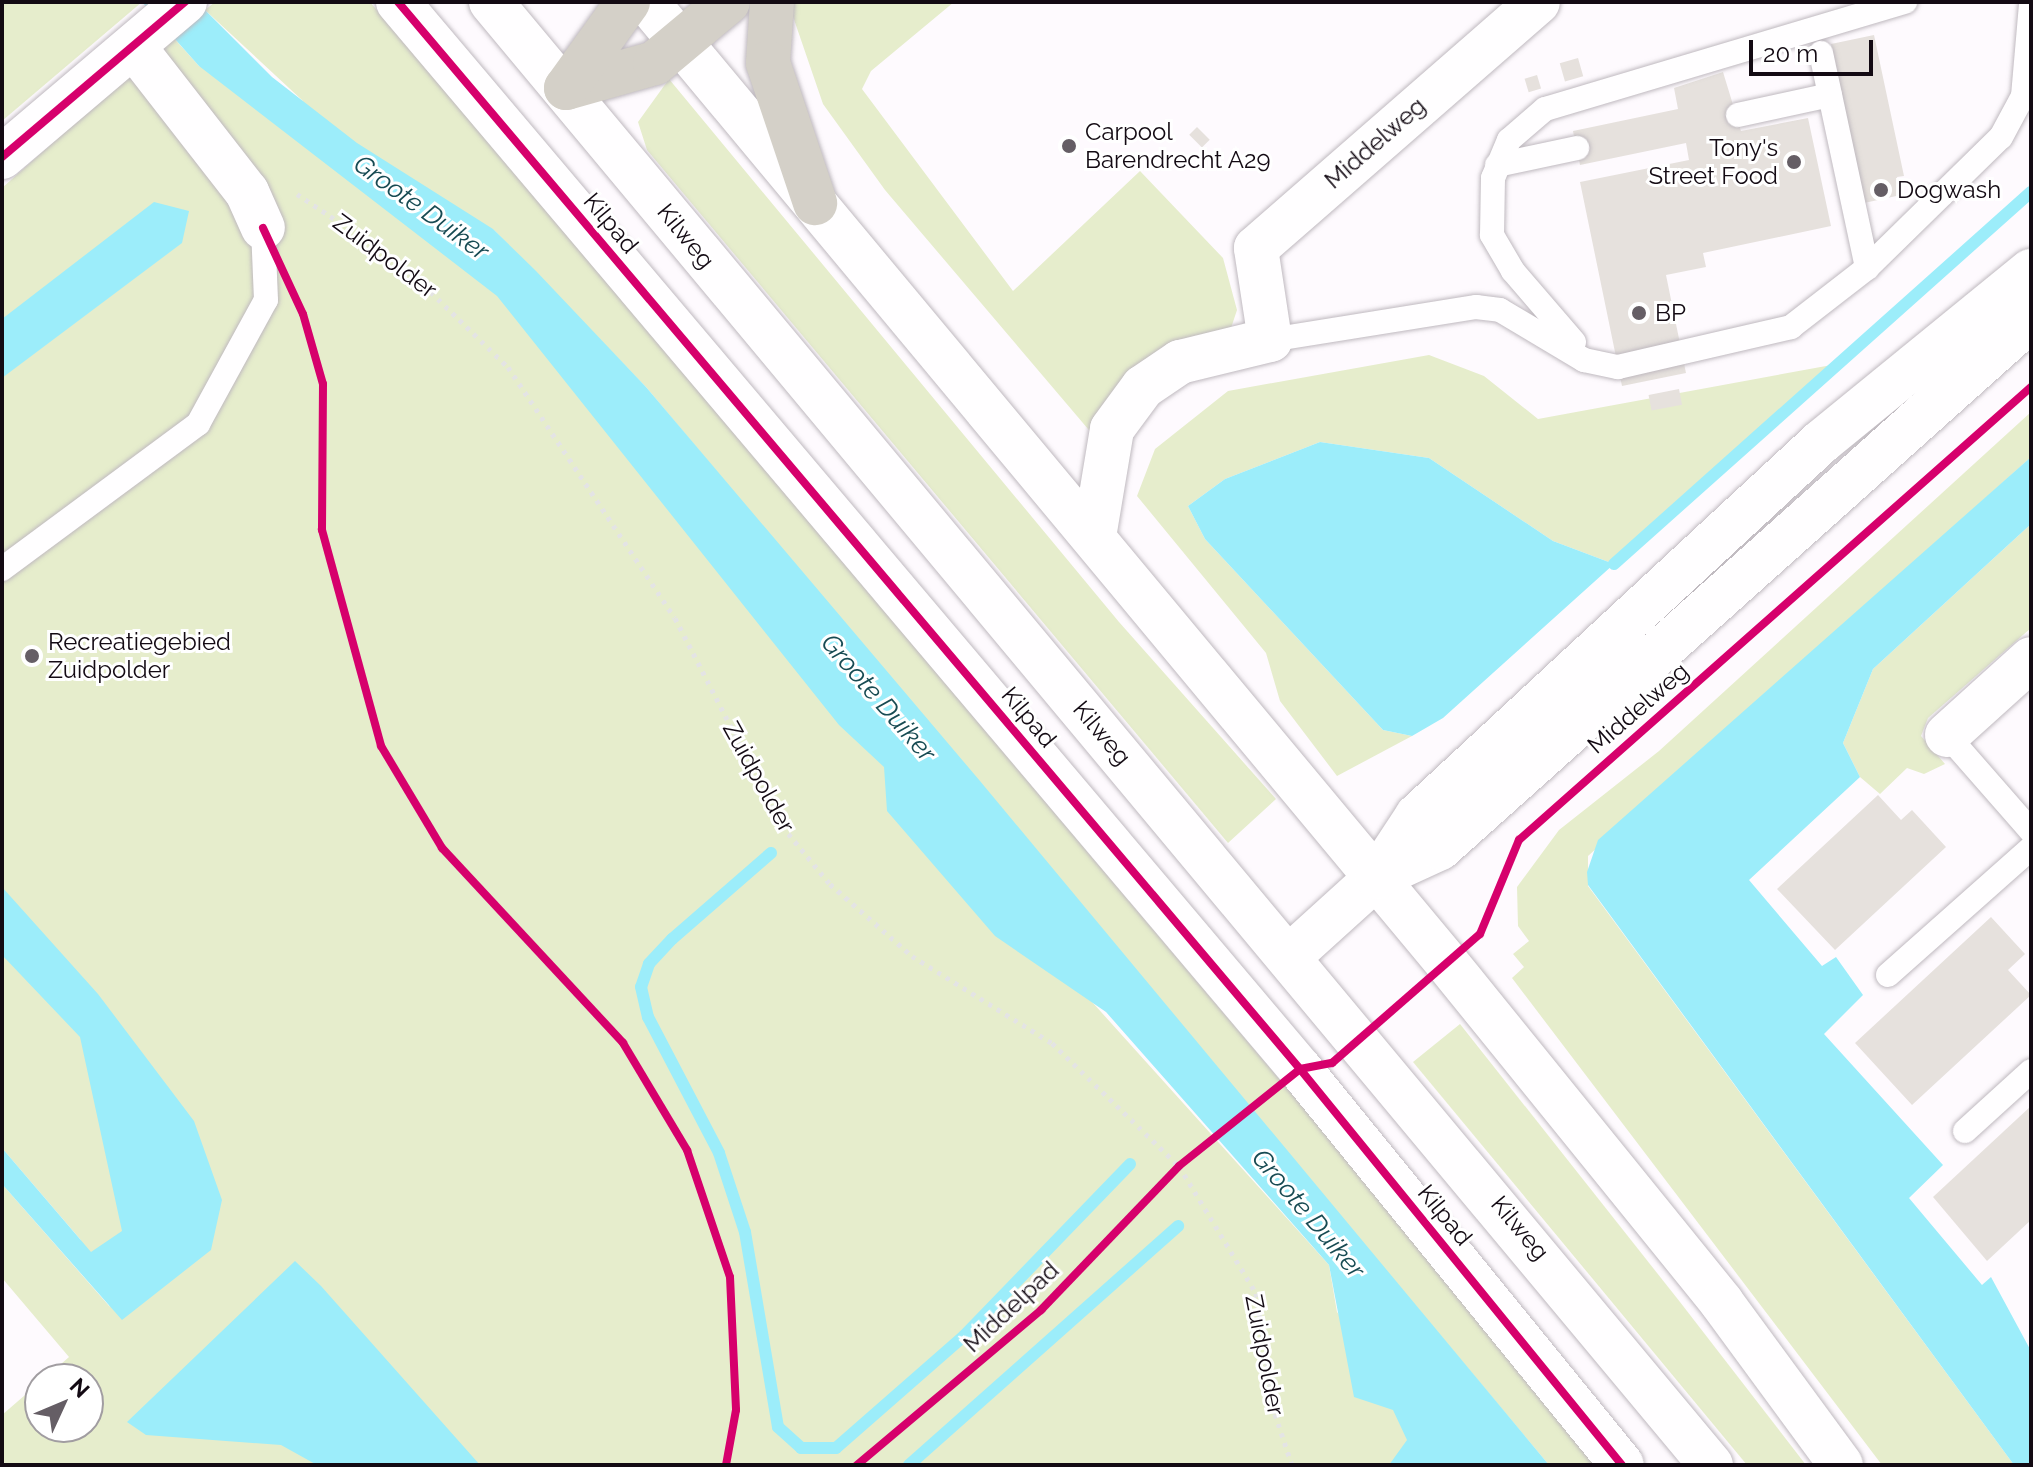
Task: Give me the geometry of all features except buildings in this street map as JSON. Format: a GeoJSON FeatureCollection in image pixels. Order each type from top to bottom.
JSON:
{"type":"FeatureCollection","features":[{"type":"Feature","properties":{"kind":"highway"},"geometry":{"type":"LineString","coordinates":[[566,88],[628,2]]}},
{"type":"Feature","properties":{"kind":"highway"},"geometry":{"type":"LineString","coordinates":[[566,88],[655,63],[728,2]]}},
{"type":"Feature","properties":{"kind":"highway"},"geometry":{"type":"LineString","coordinates":[[772,2],[768,63],[815,203]]}},
{"type":"Feature","properties":{"kind":"main road","name":"Kilpad"},"geometry":{"type":"LineString","coordinates":[[398,2],[1300,1069],[1622,1465]]}},
{"type":"Feature","properties":{"kind":"main road","name":"Kilweg"},"geometry":{"type":"LineString","coordinates":[[491,2],[1291,955],[1711,1465]]}},
{"type":"Feature","properties":{"kind":"main road"},"geometry":{"type":"LineString","coordinates":[[647,2],[1377,877],[1722,1303],[1841,1465]]}},
{"type":"Feature","properties":{"kind":"main road","name":"Middelweg"},"geometry":{"type":"LineString","coordinates":[[1270,340],[1256,248],[1538,2]]}},
{"type":"Feature","properties":{"kind":"main road"},"geometry":{"type":"LineString","coordinates":[[2,157],[157,26],[255,210]]}},
{"type":"Feature","properties":{"kind":"main road","name":"Middelweg"},"geometry":{"type":"LineString","coordinates":[[1291,955],[1377,877],[1417,816],[1821,442],[2031,271]]}},
{"type":"Feature","properties":{"kind":"main road","name":"Middelweg"},"geometry":{"type":"LineString","coordinates":[[1377,877],[1440,848],[2031,319]]}},
{"type":"Feature","properties":{"kind":"main road"},"geometry":{"type":"LineString","coordinates":[[1094,537],[1112,429],[1143,387],[1180,362],[1270,340]]}},
{"type":"Feature","properties":{"kind":"main road"},"geometry":{"type":"LineString","coordinates":[[1947,735],[2031,659]]}},
{"type":"Feature","properties":{"kind":"lane"},"geometry":{"type":"LineString","coordinates":[[1601,365],[1548,315],[1499,251],[1490,219],[1497,165],[1509,140],[1545,109],[1905,2]]}},
{"type":"Feature","properties":{"kind":"lane"},"geometry":{"type":"LineString","coordinates":[[1270,340],[1476,307],[1521,319],[1601,365],[1791,327],[1867,268],[1975,165],[2016,115],[2031,5]]}},
{"type":"Feature","properties":{"kind":"lane"},"geometry":{"type":"LineString","coordinates":[[1821,53],[1867,268]]}},
{"type":"Feature","properties":{"kind":"lane"},"geometry":{"type":"LineString","coordinates":[[1738,115],[1830,95]]}},
{"type":"Feature","properties":{"kind":"lane"},"geometry":{"type":"LineString","coordinates":[[1497,165],[1577,148]]}},
{"type":"Feature","properties":{"kind":"lane"},"geometry":{"type":"LineString","coordinates":[[2,569],[198,424],[266,300],[255,210]]}},
{"type":"Feature","properties":{"kind":"lane"},"geometry":{"type":"LineString","coordinates":[[1947,735],[2031,831]]}},
{"type":"Feature","properties":{"kind":"lane"},"geometry":{"type":"LineString","coordinates":[[1888,975],[2031,848]]}},
{"type":"Feature","properties":{"kind":"lane"},"geometry":{"type":"LineString","coordinates":[[1965,1131],[2031,1071]]}},
{"type":"Feature","properties":{"kind":"path"},"geometry":{"type":"LineString","coordinates":[[1169,1177],[1189,1158]]}},
{"type":"Feature","properties":{"kind":"green space"},"geometry":{"type":"Polygon","coordinates":[[[2,2],[142,2],[2,121],[2,2]]]}},
{"type":"Feature","properties":{"kind":"green space"},"geometry":{"type":"Polygon","coordinates":[[[215,2],[370,2],[1605,1465],[1549,1465],[646,387],[493,229],[1093,1003],[1329,1265],[1337,1312],[1457,1465],[2,1465],[2,1415],[24,1396],[24,1443],[104,1443],[104,1363],[62,1363],[69,1357],[2,1278],[2,1184],[110,1307],[80,1239],[2,1148],[2,188],[172,36],[199,66],[303,101],[205,10],[215,2]]]}},
{"type":"Feature","properties":{"kind":"green space"},"geometry":{"type":"Polygon","coordinates":[[[788,2],[954,2],[871,71],[862,89],[1013,291],[1140,171],[1223,258],[1237,310],[1231,328],[1094,436],[885,190],[823,104],[788,2]]]}},
{"type":"Feature","properties":{"kind":"green space"},"geometry":{"type":"Polygon","coordinates":[[[669,79],[1119,622],[1276,799],[1228,843],[647,150],[638,122],[669,79]]]}},
{"type":"Feature","properties":{"kind":"green space"},"geometry":{"type":"Polygon","coordinates":[[[1429,355],[1484,376],[1538,419],[1837,364],[1614,564],[1553,541],[1429,458],[1320,442],[1225,479],[1188,506],[1205,539],[1383,730],[1412,736],[1337,776],[1280,701],[1266,653],[1137,496],[1155,449],[1228,391],[1429,355]]]}},
{"type":"Feature","properties":{"kind":"green space"},"geometry":{"type":"Polygon","coordinates":[[[2031,412],[2031,457],[1588,856],[1588,886],[2014,1465],[1882,1465],[1512,978],[1524,967],[1513,954],[1529,941],[1518,926],[1517,887],[1559,830],[1659,751],[2031,412]]]}},
{"type":"Feature","properties":{"kind":"green space"},"geometry":{"type":"Polygon","coordinates":[[[2031,524],[2031,628],[1928,718],[1921,736],[1945,764],[1924,774],[1907,768],[1880,794],[1860,777],[1843,743],[1873,669],[2031,524]]]}},
{"type":"Feature","properties":{"kind":"green space"},"geometry":{"type":"Polygon","coordinates":[[[1460,1024],[1806,1465],[1747,1465],[1413,1062],[1460,1024]]]}},
{"type":"Feature","properties":{"kind":"water","name":"Groote Duiker"},"geometry":{"type":"Polygon","coordinates":[[[142,2],[197,2],[272,77],[357,143],[493,229],[536,271],[646,387],[980,781],[1549,1465],[1389,1465],[1407,1440],[1393,1410],[1354,1397],[1329,1265],[1106,1012],[995,936],[887,811],[884,767],[839,725],[497,296],[199,66],[142,2]]]}},
{"type":"Feature","properties":{"kind":"water"},"geometry":{"type":"Polygon","coordinates":[[[154,202],[189,211],[182,243],[2,378],[2,319],[154,202]]]}},
{"type":"Feature","properties":{"kind":"water"},"geometry":{"type":"Polygon","coordinates":[[[1320,442],[1429,458],[1553,541],[1614,564],[1443,718],[1412,736],[1383,730],[1205,539],[1188,506],[1225,479],[1320,442]]]}},
{"type":"Feature","properties":{"kind":"water"},"geometry":{"type":"Polygon","coordinates":[[[2031,457],[2031,524],[1873,669],[1843,743],[1860,777],[1749,880],[1822,966],[1836,957],[1863,995],[1824,1034],[1943,1165],[1909,1198],[1982,1285],[1991,1277],[2031,1351],[2031,1465],[2014,1465],[1588,885],[1587,872],[1598,840],[2031,457]]]}},
{"type":"Feature","properties":{"kind":"water"},"geometry":{"type":"Polygon","coordinates":[[[2,887],[98,994],[194,1121],[222,1200],[211,1250],[122,1320],[2,1184],[2,1148],[91,1252],[122,1231],[80,1037],[2,955],[2,887]]]}},
{"type":"Feature","properties":{"kind":"water"},"geometry":{"type":"Polygon","coordinates":[[[295,1261],[321,1286],[480,1465],[317,1465],[281,1445],[146,1435],[127,1422],[295,1261]]]}},
{"type":"Feature","properties":{"kind":"waterway"},"geometry":{"type":"LineString","coordinates":[[1614,564],[2031,192]]}},
{"type":"Feature","properties":{"kind":"waterway"},"geometry":{"type":"LineString","coordinates":[[771,853],[672,939],[649,964],[641,987],[648,1017],[719,1153],[745,1232],[778,1427],[801,1448],[836,1448],[964,1336],[1130,1164]]}},
{"type":"Feature","properties":{"kind":"waterway"},"geometry":{"type":"LineString","coordinates":[[909,1465],[1178,1226]]}},
{"type":"Feature","properties":{"kind":"cycle path"},"geometry":{"type":"LineString","coordinates":[[2,157],[185,2]]}},
{"type":"Feature","properties":{"kind":"cycle path"},"geometry":{"type":"LineString","coordinates":[[398,2],[1300,1069],[1622,1465]]}},
{"type":"Feature","properties":{"kind":"cycle path"},"geometry":{"type":"LineString","coordinates":[[263,228],[303,314],[323,384],[322,530],[381,746],[442,848],[623,1043],[687,1150],[730,1277],[736,1410],[726,1465]]}},
{"type":"Feature","properties":{"kind":"cycle path","name":"Middelpad"},"geometry":{"type":"LineString","coordinates":[[857,1465],[1041,1310],[1179,1166],[1300,1069],[1332,1063],[1480,934],[1519,840],[2031,387]]}},
{"type":"Feature","properties":{"kind":"place","name":"Carpool Barendrecht A29"},"geometry":{"type":"Point","coordinates":[1069,146]}},
{"type":"Feature","properties":{"kind":"place","name":"Tony's Street Food"},"geometry":{"type":"Point","coordinates":[1794,162]}},
{"type":"Feature","properties":{"kind":"place","name":"Dogwash"},"geometry":{"type":"Point","coordinates":[1881,190]}},
{"type":"Feature","properties":{"kind":"place","name":"BP"},"geometry":{"type":"Point","coordinates":[1639,313]}},
{"type":"Feature","properties":{"kind":"place","name":"Recreatiegebied Zuidpolder"},"geometry":{"type":"Point","coordinates":[32,656]}}]}
